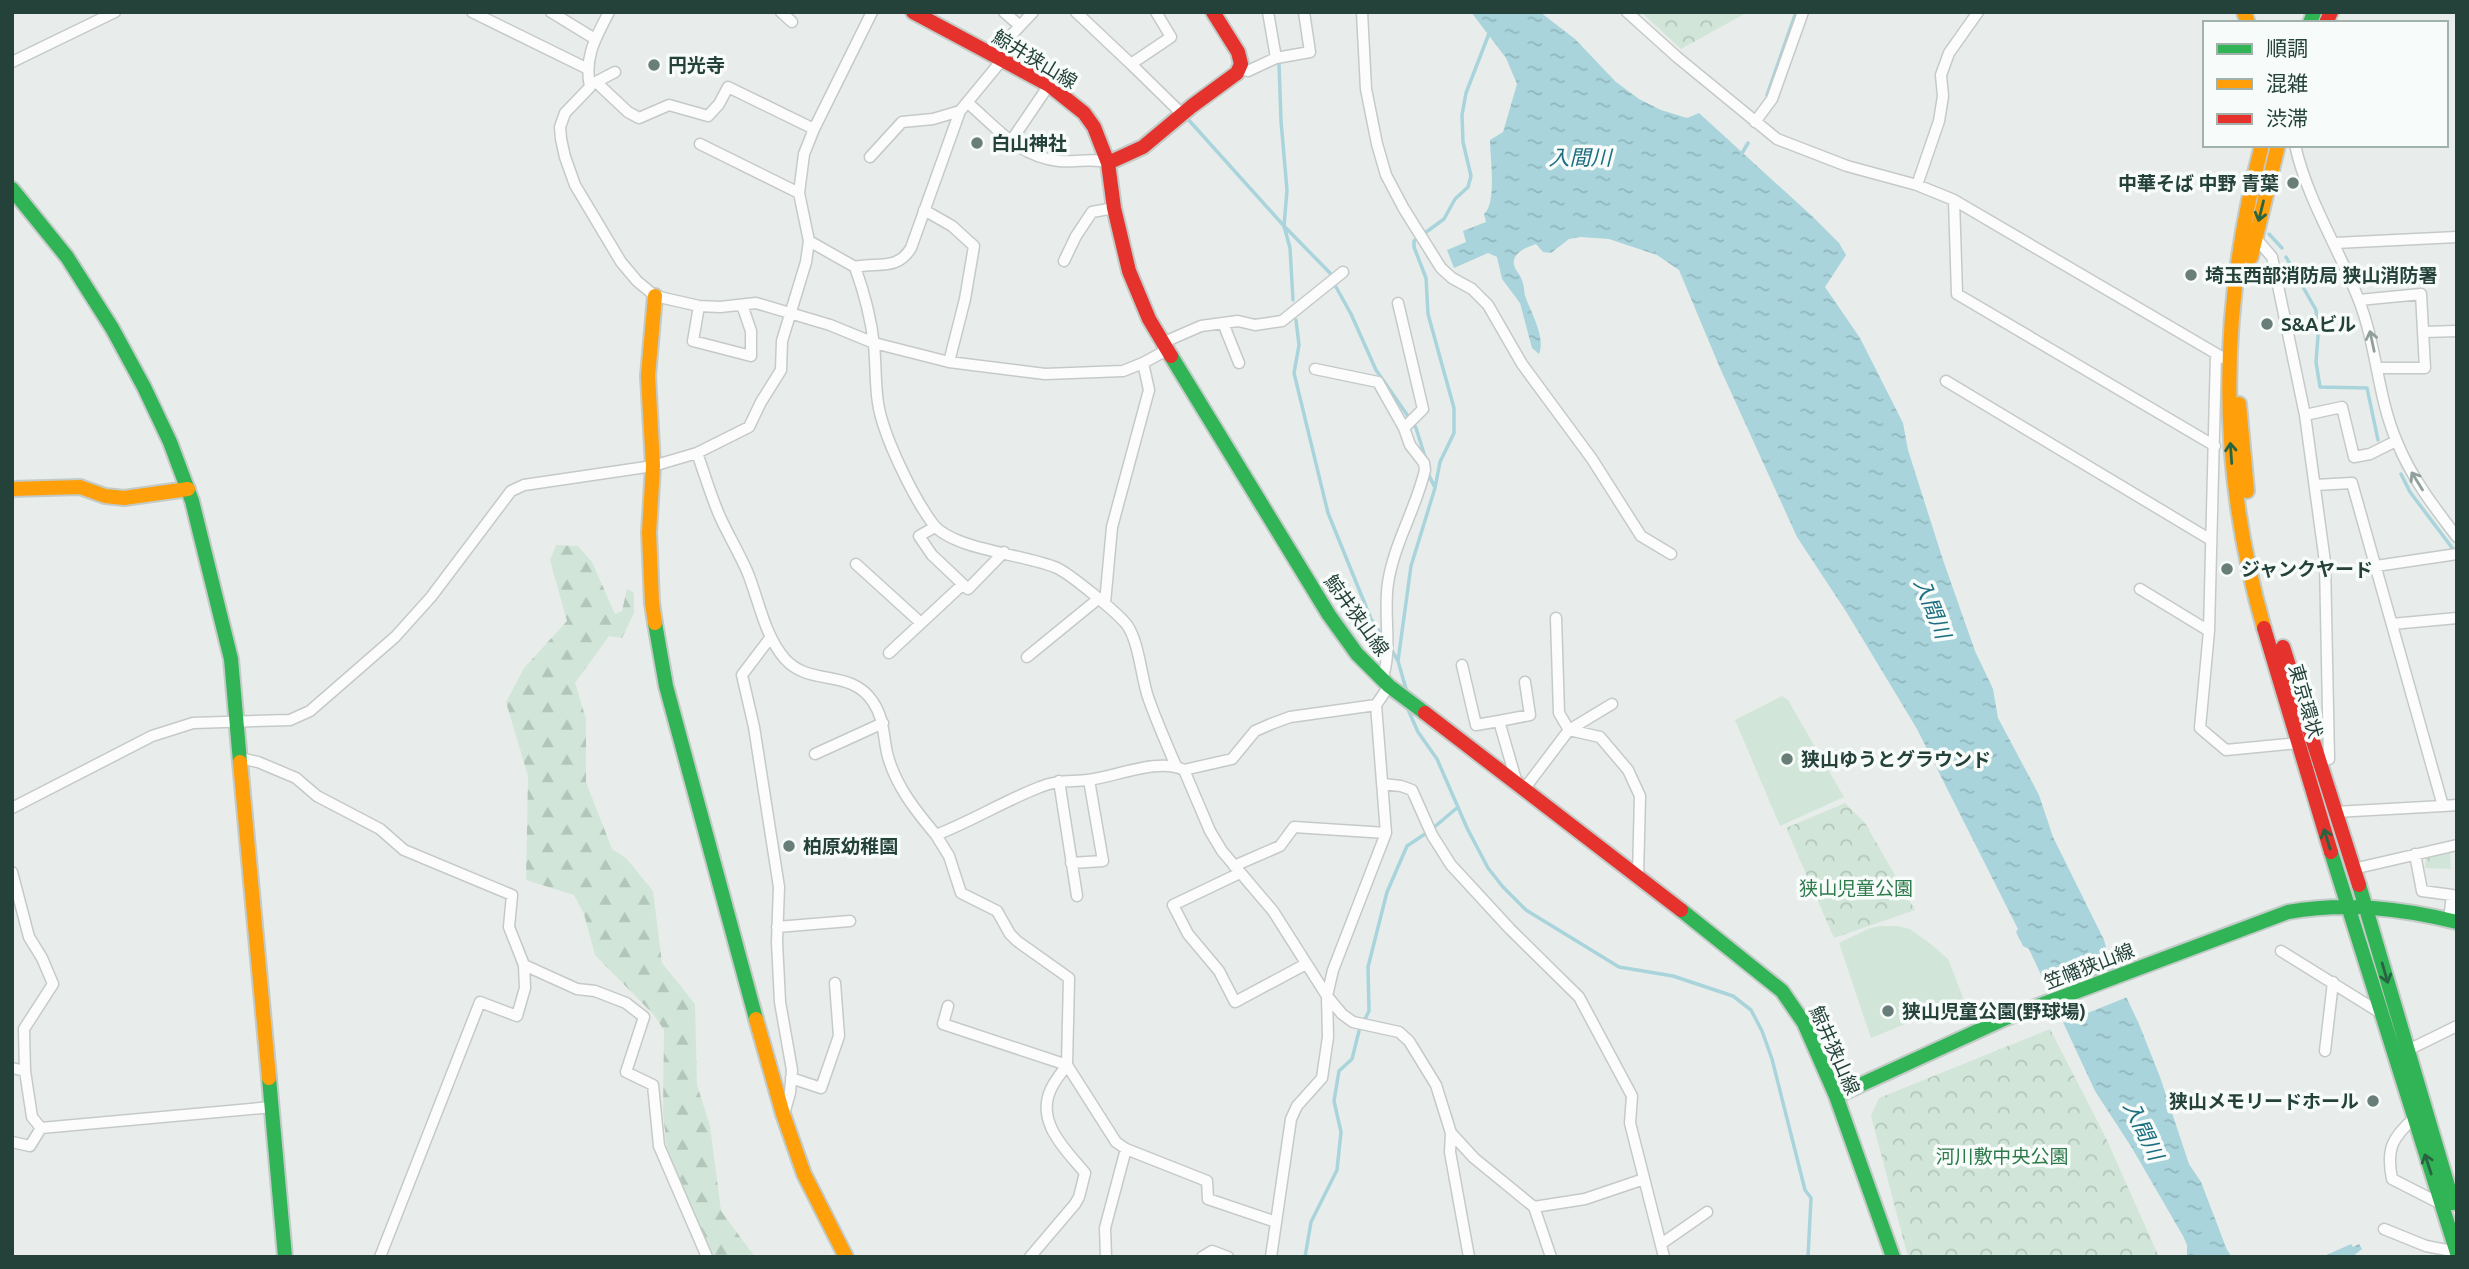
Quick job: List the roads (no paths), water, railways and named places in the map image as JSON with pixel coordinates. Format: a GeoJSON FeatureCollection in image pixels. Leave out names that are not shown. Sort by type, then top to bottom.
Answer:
{"type":"FeatureCollection","features":[{"type":"Feature","properties":{"kind":"main road","name":"鯨井狭山線"},"geometry":{"type":"LineString","coordinates":[[913,12],[934,17],[997,58],[1049,85],[1084,113],[1102,143],[1108,163],[1122,247],[1137,296],[1329,615],[1357,654],[1386,683],[1521,785],[1782,991],[1804,1023],[1836,1097],[1890,1254]]}},
{"type":"Feature","properties":{"kind":"main road"},"geometry":{"type":"LineString","coordinates":[[1108,163],[1140,150],[1181,113],[1241,69],[1242,62],[1237,50],[1213,12]]}},
{"type":"Feature","properties":{"kind":"main road","name":"東京環状"},"geometry":{"type":"LineString","coordinates":[[2262,147],[2244,224],[2222,357],[2238,517],[2253,589],[2380,1012],[2400,1054],[2457,1214]]}},
{"type":"Feature","properties":{"kind":"main road","name":"東京環状"},"geometry":{"type":"LineString","coordinates":[[2277,147],[2254,236],[2239,363],[2244,470],[2252,527],[2264,586],[2366,907],[2414,1118],[2457,1252]]}},
{"type":"Feature","properties":{"kind":"main road"},"geometry":{"type":"LineString","coordinates":[[12,189],[67,257],[113,328],[170,442],[188,489],[231,659],[285,1257]]}},
{"type":"Feature","properties":{"kind":"main road"},"geometry":{"type":"LineString","coordinates":[[654,296],[648,376],[653,466],[649,533],[656,634],[666,686],[732,936],[783,1114],[816,1200],[846,1257]]}},
{"type":"Feature","properties":{"kind":"main road"},"geometry":{"type":"LineString","coordinates":[[12,489],[80,487],[105,496],[124,498],[188,489]]}},
{"type":"Feature","properties":{"kind":"main road","name":"笠幡狭山線"},"geometry":{"type":"LineString","coordinates":[[1836,1097],[2006,1018],[2251,924],[2305,908],[2347,905],[2406,911],[2453,921]]}},
{"type":"Feature","properties":{"kind":"street"},"geometry":{"type":"LineString","coordinates":[[12,62],[116,12]]}},
{"type":"Feature","properties":{"kind":"street"},"geometry":{"type":"LineString","coordinates":[[472,12],[586,68],[593,84],[639,118],[669,105],[708,116],[719,104],[728,87],[814,129]]}},
{"type":"Feature","properties":{"kind":"street"},"geometry":{"type":"LineString","coordinates":[[551,12],[595,39]]}},
{"type":"Feature","properties":{"kind":"street"},"geometry":{"type":"LineString","coordinates":[[586,68],[595,39],[609,12]]}},
{"type":"Feature","properties":{"kind":"street"},"geometry":{"type":"LineString","coordinates":[[781,12],[792,22]]}},
{"type":"Feature","properties":{"kind":"street"},"geometry":{"type":"LineString","coordinates":[[12,808],[152,736],[193,723],[290,720],[310,711],[395,637],[431,597],[511,491],[524,485],[653,466],[697,453],[750,428],[761,402],[780,370],[782,341],[806,262],[809,242],[799,193],[804,154],[872,12]]}},
{"type":"Feature","properties":{"kind":"street"},"geometry":{"type":"LineString","coordinates":[[1004,12],[1020,26]]}},
{"type":"Feature","properties":{"kind":"street"},"geometry":{"type":"LineString","coordinates":[[809,242],[855,267],[894,264],[905,258],[911,248],[960,111],[1020,26],[1033,12]]}},
{"type":"Feature","properties":{"kind":"street"},"geometry":{"type":"LineString","coordinates":[[1076,12],[1181,113]]}},
{"type":"Feature","properties":{"kind":"street"},"geometry":{"type":"LineString","coordinates":[[1131,64],[1171,37],[1156,12]]}},
{"type":"Feature","properties":{"kind":"street"},"geometry":{"type":"LineString","coordinates":[[1268,12],[1276,58]]}},
{"type":"Feature","properties":{"kind":"street"},"geometry":{"type":"LineString","coordinates":[[1241,69],[1248,71],[1276,58],[1310,52],[1304,12]]}},
{"type":"Feature","properties":{"kind":"street"},"geometry":{"type":"LineString","coordinates":[[1362,12],[1366,89],[1385,175],[1441,268],[1452,278],[1472,289],[1488,305],[1522,364],[1592,459],[1641,536],[1671,554]]}},
{"type":"Feature","properties":{"kind":"street"},"geometry":{"type":"LineString","coordinates":[[1628,12],[1777,139],[1847,166],[1917,185],[1954,200],[2222,357],[2215,446],[2209,631],[2200,727],[2226,750],[2299,743]]}},
{"type":"Feature","properties":{"kind":"street"},"geometry":{"type":"LineString","coordinates":[[1755,122],[1772,99],[1803,12]]}},
{"type":"Feature","properties":{"kind":"street"},"geometry":{"type":"LineString","coordinates":[[1917,185],[1939,121],[1943,96],[1941,75],[1949,53],[1978,12]]}},
{"type":"Feature","properties":{"kind":"street"},"geometry":{"type":"LineString","coordinates":[[615,72],[593,84],[565,113],[561,139],[580,194],[621,262],[654,296],[699,306],[756,303],[830,325],[874,343],[949,362],[1045,374],[1123,370],[1143,363],[1165,346],[1200,326],[1238,321],[1255,325],[1282,321],[1343,272]]}},
{"type":"Feature","properties":{"kind":"street"},"geometry":{"type":"LineString","coordinates":[[1011,141],[1049,85]]}},
{"type":"Feature","properties":{"kind":"street"},"geometry":{"type":"LineString","coordinates":[[968,103],[1022,150],[1039,158],[1082,162],[1097,159],[1108,163]]}},
{"type":"Feature","properties":{"kind":"street"},"geometry":{"type":"LineString","coordinates":[[870,157],[902,122],[933,119],[960,111]]}},
{"type":"Feature","properties":{"kind":"street"},"geometry":{"type":"LineString","coordinates":[[700,144],[799,193]]}},
{"type":"Feature","properties":{"kind":"street"},"geometry":{"type":"LineString","coordinates":[[2296,147],[2305,184],[2335,243],[2370,330],[2386,408],[2396,441],[2411,471],[2457,537]]}},
{"type":"Feature","properties":{"kind":"street"},"geometry":{"type":"LineString","coordinates":[[1954,200],[1957,294],[2215,446]]}},
{"type":"Feature","properties":{"kind":"street"},"geometry":{"type":"LineString","coordinates":[[1064,261],[1092,212],[1115,208]]}},
{"type":"Feature","properties":{"kind":"street"},"geometry":{"type":"LineString","coordinates":[[924,211],[952,226],[974,246],[965,299],[949,362]]}},
{"type":"Feature","properties":{"kind":"street"},"geometry":{"type":"LineString","coordinates":[[2254,236],[2272,257],[2305,415],[2325,562],[2329,759],[2318,761]]}},
{"type":"Feature","properties":{"kind":"street"},"geometry":{"type":"LineString","coordinates":[[2335,243],[2457,237]]}},
{"type":"Feature","properties":{"kind":"street"},"geometry":{"type":"LineString","coordinates":[[855,267],[865,296],[874,343],[878,404],[885,430],[913,491],[935,527],[980,550],[1004,552],[1059,568],[1102,601],[1127,626],[1148,695],[1180,768],[1222,851],[1280,921],[1327,996],[1342,1014],[1353,1021],[1399,1032],[1409,1041],[1436,1085],[1451,1133],[1450,1152],[1469,1257]]}},
{"type":"Feature","properties":{"kind":"street"},"geometry":{"type":"LineString","coordinates":[[2359,300],[2421,294],[2425,368],[2378,368]]}},
{"type":"Feature","properties":{"kind":"street"},"geometry":{"type":"LineString","coordinates":[[1398,303],[1423,409],[1404,428]]}},
{"type":"Feature","properties":{"kind":"street"},"geometry":{"type":"LineString","coordinates":[[699,306],[693,341],[751,356],[751,331],[742,305]]}},
{"type":"Feature","properties":{"kind":"street"},"geometry":{"type":"LineString","coordinates":[[1223,323],[1239,363]]}},
{"type":"Feature","properties":{"kind":"street"},"geometry":{"type":"LineString","coordinates":[[2424,332],[2457,331]]}},
{"type":"Feature","properties":{"kind":"street"},"geometry":{"type":"LineString","coordinates":[[1027,657],[1102,601],[1112,527],[1150,390],[1143,363]]}},
{"type":"Feature","properties":{"kind":"street"},"geometry":{"type":"LineString","coordinates":[[1271,1257],[1291,1119],[1297,1106],[1322,1078],[1328,1037],[1327,996],[1333,970],[1386,833],[1376,705],[1386,683],[1388,582],[1424,470],[1424,463],[1410,444],[1378,382],[1315,369]]}},
{"type":"Feature","properties":{"kind":"street"},"geometry":{"type":"LineString","coordinates":[[1946,381],[2211,540]]}},
{"type":"Feature","properties":{"kind":"street"},"geometry":{"type":"LineString","coordinates":[[2305,415],[2342,407],[2354,457],[2396,441]]}},
{"type":"Feature","properties":{"kind":"street"},"geometry":{"type":"LineString","coordinates":[[697,453],[720,517],[747,570],[771,639],[785,659],[796,669],[862,688],[874,703],[884,723],[887,752],[895,776],[911,805],[936,835],[949,856],[961,893],[997,911],[1017,941],[1069,978],[1067,1065],[1050,1091],[1047,1107],[1052,1133],[1085,1173],[1075,1204],[1030,1257]]}},
{"type":"Feature","properties":{"kind":"street"},"geometry":{"type":"LineString","coordinates":[[2315,485],[2353,484],[2443,806]]}},
{"type":"Feature","properties":{"kind":"street"},"geometry":{"type":"LineString","coordinates":[[935,527],[919,536],[932,555],[968,589],[1004,552]]}},
{"type":"Feature","properties":{"kind":"street"},"geometry":{"type":"LineString","coordinates":[[2376,566],[2457,554]]}},
{"type":"Feature","properties":{"kind":"street"},"geometry":{"type":"LineString","coordinates":[[856,564],[921,623]]}},
{"type":"Feature","properties":{"kind":"street"},"geometry":{"type":"LineString","coordinates":[[889,653],[962,584]]}},
{"type":"Feature","properties":{"kind":"street"},"geometry":{"type":"LineString","coordinates":[[2140,589],[2209,631]]}},
{"type":"Feature","properties":{"kind":"street"},"geometry":{"type":"LineString","coordinates":[[1556,618],[1559,713],[1569,730],[1600,737],[1628,771],[1640,796],[1637,876]]}},
{"type":"Feature","properties":{"kind":"street"},"geometry":{"type":"LineString","coordinates":[[2392,624],[2457,618]]}},
{"type":"Feature","properties":{"kind":"street"},"geometry":{"type":"LineString","coordinates":[[771,639],[742,675],[754,727],[779,887],[777,927],[780,1002],[791,1078],[790,1093],[783,1114]]}},
{"type":"Feature","properties":{"kind":"street"},"geometry":{"type":"LineString","coordinates":[[1462,665],[1476,725],[1530,715],[1525,682]]}},
{"type":"Feature","properties":{"kind":"street"},"geometry":{"type":"LineString","coordinates":[[1499,721],[1521,785],[1569,730],[1612,704]]}},
{"type":"Feature","properties":{"kind":"street"},"geometry":{"type":"LineString","coordinates":[[936,835],[1042,786],[1059,781],[1088,780],[1137,769],[1180,768],[1232,759],[1255,731],[1281,720],[1376,705]]}},
{"type":"Feature","properties":{"kind":"street"},"geometry":{"type":"LineString","coordinates":[[815,754],[884,723]]}},
{"type":"Feature","properties":{"kind":"street"},"geometry":{"type":"LineString","coordinates":[[240,758],[258,762],[296,778],[317,796],[380,828],[404,850],[512,895],[509,927],[524,965],[525,988],[517,1016],[480,1003],[380,1257]]}},
{"type":"Feature","properties":{"kind":"street"},"geometry":{"type":"LineString","coordinates":[[1071,863],[1103,861],[1088,780]]}},
{"type":"Feature","properties":{"kind":"street"},"geometry":{"type":"LineString","coordinates":[[1059,781],[1077,896]]}},
{"type":"Feature","properties":{"kind":"street"},"geometry":{"type":"LineString","coordinates":[[1382,784],[1412,790],[1432,835],[1451,865],[1578,997],[1632,1096],[1630,1123],[1664,1257]]}},
{"type":"Feature","properties":{"kind":"street"},"geometry":{"type":"LineString","coordinates":[[2335,812],[2457,805]]}},
{"type":"Feature","properties":{"kind":"street"},"geometry":{"type":"LineString","coordinates":[[1306,964],[1236,1002],[1219,971],[1188,934],[1173,905],[1280,846],[1294,827],[1386,833]]}},
{"type":"Feature","properties":{"kind":"street"},"geometry":{"type":"LineString","coordinates":[[2353,869],[2457,845]]}},
{"type":"Feature","properties":{"kind":"street"},"geometry":{"type":"LineString","coordinates":[[2415,854],[2422,891],[2452,895],[2453,921]]}},
{"type":"Feature","properties":{"kind":"street"},"geometry":{"type":"LineString","coordinates":[[12,872],[29,937],[53,984],[24,1029],[25,1070],[32,1117],[41,1128]]}},
{"type":"Feature","properties":{"kind":"street"},"geometry":{"type":"LineString","coordinates":[[777,927],[850,921]]}},
{"type":"Feature","properties":{"kind":"street"},"geometry":{"type":"LineString","coordinates":[[2281,951],[2380,1012]]}},
{"type":"Feature","properties":{"kind":"street"},"geometry":{"type":"LineString","coordinates":[[524,965],[577,989],[594,991],[626,1003],[644,1017],[626,1072],[653,1086],[659,1146],[707,1257]]}},
{"type":"Feature","properties":{"kind":"street"},"geometry":{"type":"LineString","coordinates":[[2325,1051],[2333,982]]}},
{"type":"Feature","properties":{"kind":"street"},"geometry":{"type":"LineString","coordinates":[[791,1078],[821,1088],[839,1036],[835,983]]}},
{"type":"Feature","properties":{"kind":"street"},"geometry":{"type":"LineString","coordinates":[[948,1006],[943,1024],[1067,1065],[1116,1142],[1126,1149],[1207,1181],[1208,1199],[1276,1222]]}},
{"type":"Feature","properties":{"kind":"street"},"geometry":{"type":"LineString","coordinates":[[2400,1054],[2456,1027]]}},
{"type":"Feature","properties":{"kind":"street"},"geometry":{"type":"LineString","coordinates":[[12,1068],[25,1070]]}},
{"type":"Feature","properties":{"kind":"street"},"geometry":{"type":"LineString","coordinates":[[41,1128],[272,1107]]}},
{"type":"Feature","properties":{"kind":"street"},"geometry":{"type":"LineString","coordinates":[[2414,1118],[2399,1132],[2394,1141],[2389,1165],[2392,1179],[2441,1204]]}},
{"type":"Feature","properties":{"kind":"street"},"geometry":{"type":"LineString","coordinates":[[12,1142],[30,1146],[41,1128]]}},
{"type":"Feature","properties":{"kind":"street"},"geometry":{"type":"LineString","coordinates":[[1451,1133],[1475,1158],[1534,1207],[1551,1257]]}},
{"type":"Feature","properties":{"kind":"street"},"geometry":{"type":"LineString","coordinates":[[1105,1257],[1105,1228],[1126,1149]]}},
{"type":"Feature","properties":{"kind":"street"},"geometry":{"type":"LineString","coordinates":[[1534,1207],[1585,1199],[1643,1179]]}},
{"type":"Feature","properties":{"kind":"street"},"geometry":{"type":"LineString","coordinates":[[1661,1244],[1707,1212]]}},
{"type":"Feature","properties":{"kind":"street"},"geometry":{"type":"LineString","coordinates":[[2384,1229],[2426,1246],[2457,1252]]}},
{"type":"Feature","properties":{"kind":"street"},"geometry":{"type":"LineString","coordinates":[[1202,1257],[1212,1251],[1228,1257]]}},
{"type":"Feature","properties":{"kind":"water","name":"入間川"},"geometry":{"type":"Polygon","coordinates":[[[1471,12],[1540,12],[1575,39],[1616,82],[1639,99],[1661,110],[1687,118],[1699,113],[1839,243],[1846,255],[1825,287],[1860,338],[1903,423],[1908,450],[1943,560],[1975,651],[1993,689],[1998,718],[2039,795],[2053,837],[2104,940],[2112,967],[2160,1077],[2189,1164],[2201,1182],[2232,1257],[2187,1257],[2187,1245],[2183,1236],[2095,1091],[2029,949],[2023,946],[2016,932],[2018,929],[1917,729],[1847,613],[1797,537],[1720,368],[1679,270],[1657,255],[1609,239],[1569,239],[1551,253],[1543,252],[1536,244],[1523,250],[1517,254],[1514,263],[1541,340],[1539,354],[1532,348],[1520,303],[1502,279],[1497,257],[1488,253],[1454,268],[1447,250],[1466,242],[1463,231],[1486,222],[1484,214],[1488,209],[1492,191],[1490,140],[1503,132],[1517,84],[1506,58],[1471,12]]]}},
{"type":"Feature","properties":{"kind":"water"},"geometry":{"type":"Polygon","coordinates":[[[2351,1244],[2353,1247],[2359,1244],[2362,1249],[2352,1257],[2322,1257],[2351,1244]]]}},
{"type":"Feature","properties":{"kind":"waterway"},"geometry":{"type":"LineString","coordinates":[[1767,95],[1796,12]]}},
{"type":"Feature","properties":{"kind":"waterway"},"geometry":{"type":"LineString","coordinates":[[1398,661],[1411,566],[1435,488],[1440,462],[1454,433],[1454,408],[1428,314],[1426,278],[1414,241],[1444,219],[1455,199],[1468,187],[1471,176],[1463,142],[1462,115],[1466,93],[1490,31]]}},
{"type":"Feature","properties":{"kind":"waterway"},"geometry":{"type":"LineString","coordinates":[[1279,63],[1287,190],[1284,226],[1290,248],[1293,300]]}},
{"type":"Feature","properties":{"kind":"waterway"},"geometry":{"type":"LineString","coordinates":[[1186,117],[1330,273]]}},
{"type":"Feature","properties":{"kind":"waterway"},"geometry":{"type":"LineString","coordinates":[[1741,155],[1748,143]]}},
{"type":"Feature","properties":{"kind":"waterway"},"geometry":{"type":"LineString","coordinates":[[2269,234],[2282,248]]}},
{"type":"Feature","properties":{"kind":"waterway"},"geometry":{"type":"LineString","coordinates":[[2286,257],[2316,310],[2316,362],[2320,387],[2367,388],[2378,440]]}},
{"type":"Feature","properties":{"kind":"waterway"},"geometry":{"type":"LineString","coordinates":[[1336,287],[1376,370],[1410,419]]}},
{"type":"Feature","properties":{"kind":"waterway"},"geometry":{"type":"LineString","coordinates":[[1296,320],[1299,345],[1294,373],[1328,513],[1371,619],[1385,640]]}},
{"type":"Feature","properties":{"kind":"waterway"},"geometry":{"type":"LineString","coordinates":[[1412,422],[1426,460]]}},
{"type":"Feature","properties":{"kind":"waterway"},"geometry":{"type":"LineString","coordinates":[[1427,471],[1434,486]]}},
{"type":"Feature","properties":{"kind":"waterway"},"geometry":{"type":"LineString","coordinates":[[2401,474],[2410,492],[2453,549]]}},
{"type":"Feature","properties":{"kind":"waterway"},"geometry":{"type":"LineString","coordinates":[[1391,649],[1398,661],[1406,689]]}},
{"type":"Feature","properties":{"kind":"waterway"},"geometry":{"type":"LineString","coordinates":[[1406,705],[1418,732],[1437,759],[1488,868],[1526,910],[1619,967],[1673,976],[1733,996],[1751,1010],[1772,1059],[1805,1190],[1811,1198],[1808,1257]]}},
{"type":"Feature","properties":{"kind":"waterway"},"geometry":{"type":"LineString","coordinates":[[1432,829],[1458,807]]}},
{"type":"Feature","properties":{"kind":"waterway"},"geometry":{"type":"LineString","coordinates":[[1365,1019],[1369,1011],[1368,967],[1387,892],[1407,846],[1428,832]]}},
{"type":"Feature","properties":{"kind":"waterway"},"geometry":{"type":"LineString","coordinates":[[1305,1257],[1311,1222],[1337,1170],[1341,1132],[1334,1101],[1339,1071],[1352,1059],[1359,1031]]}},
{"type":"Feature","properties":{"kind":"place","name":"円光寺"},"geometry":{"type":"Point","coordinates":[654,65]}},
{"type":"Feature","properties":{"kind":"place","name":"白山神社"},"geometry":{"type":"Point","coordinates":[977,143]}},
{"type":"Feature","properties":{"kind":"place","name":"中華そば 中野 青葉"},"geometry":{"type":"Point","coordinates":[2293,183]}},
{"type":"Feature","properties":{"kind":"place","name":"埼玉西部消防局 狭山消防署"},"geometry":{"type":"Point","coordinates":[2191,275]}},
{"type":"Feature","properties":{"kind":"place","name":"S&Aビル"},"geometry":{"type":"Point","coordinates":[2267,324]}},
{"type":"Feature","properties":{"kind":"place","name":"ジャンクヤード"},"geometry":{"type":"Point","coordinates":[2227,569]}},
{"type":"Feature","properties":{"kind":"place","name":"狭山ゆうとグラウンド"},"geometry":{"type":"Point","coordinates":[1787,759]}},
{"type":"Feature","properties":{"kind":"place","name":"柏原幼稚園"},"geometry":{"type":"Point","coordinates":[789,846]}},
{"type":"Feature","properties":{"kind":"place","name":"狭山児童公園(野球場)"},"geometry":{"type":"Point","coordinates":[1888,1011]}},
{"type":"Feature","properties":{"kind":"place","name":"狭山メモリードホール"},"geometry":{"type":"Point","coordinates":[2373,1101]}},
{"type":"Feature","properties":{"kind":"park label","name":"狭山児童公園"},"geometry":{"type":"Point","coordinates":[1856,888]}},
{"type":"Feature","properties":{"kind":"park label","name":"河川敷中央公園"},"geometry":{"type":"Point","coordinates":[2002,1156]}}]}
